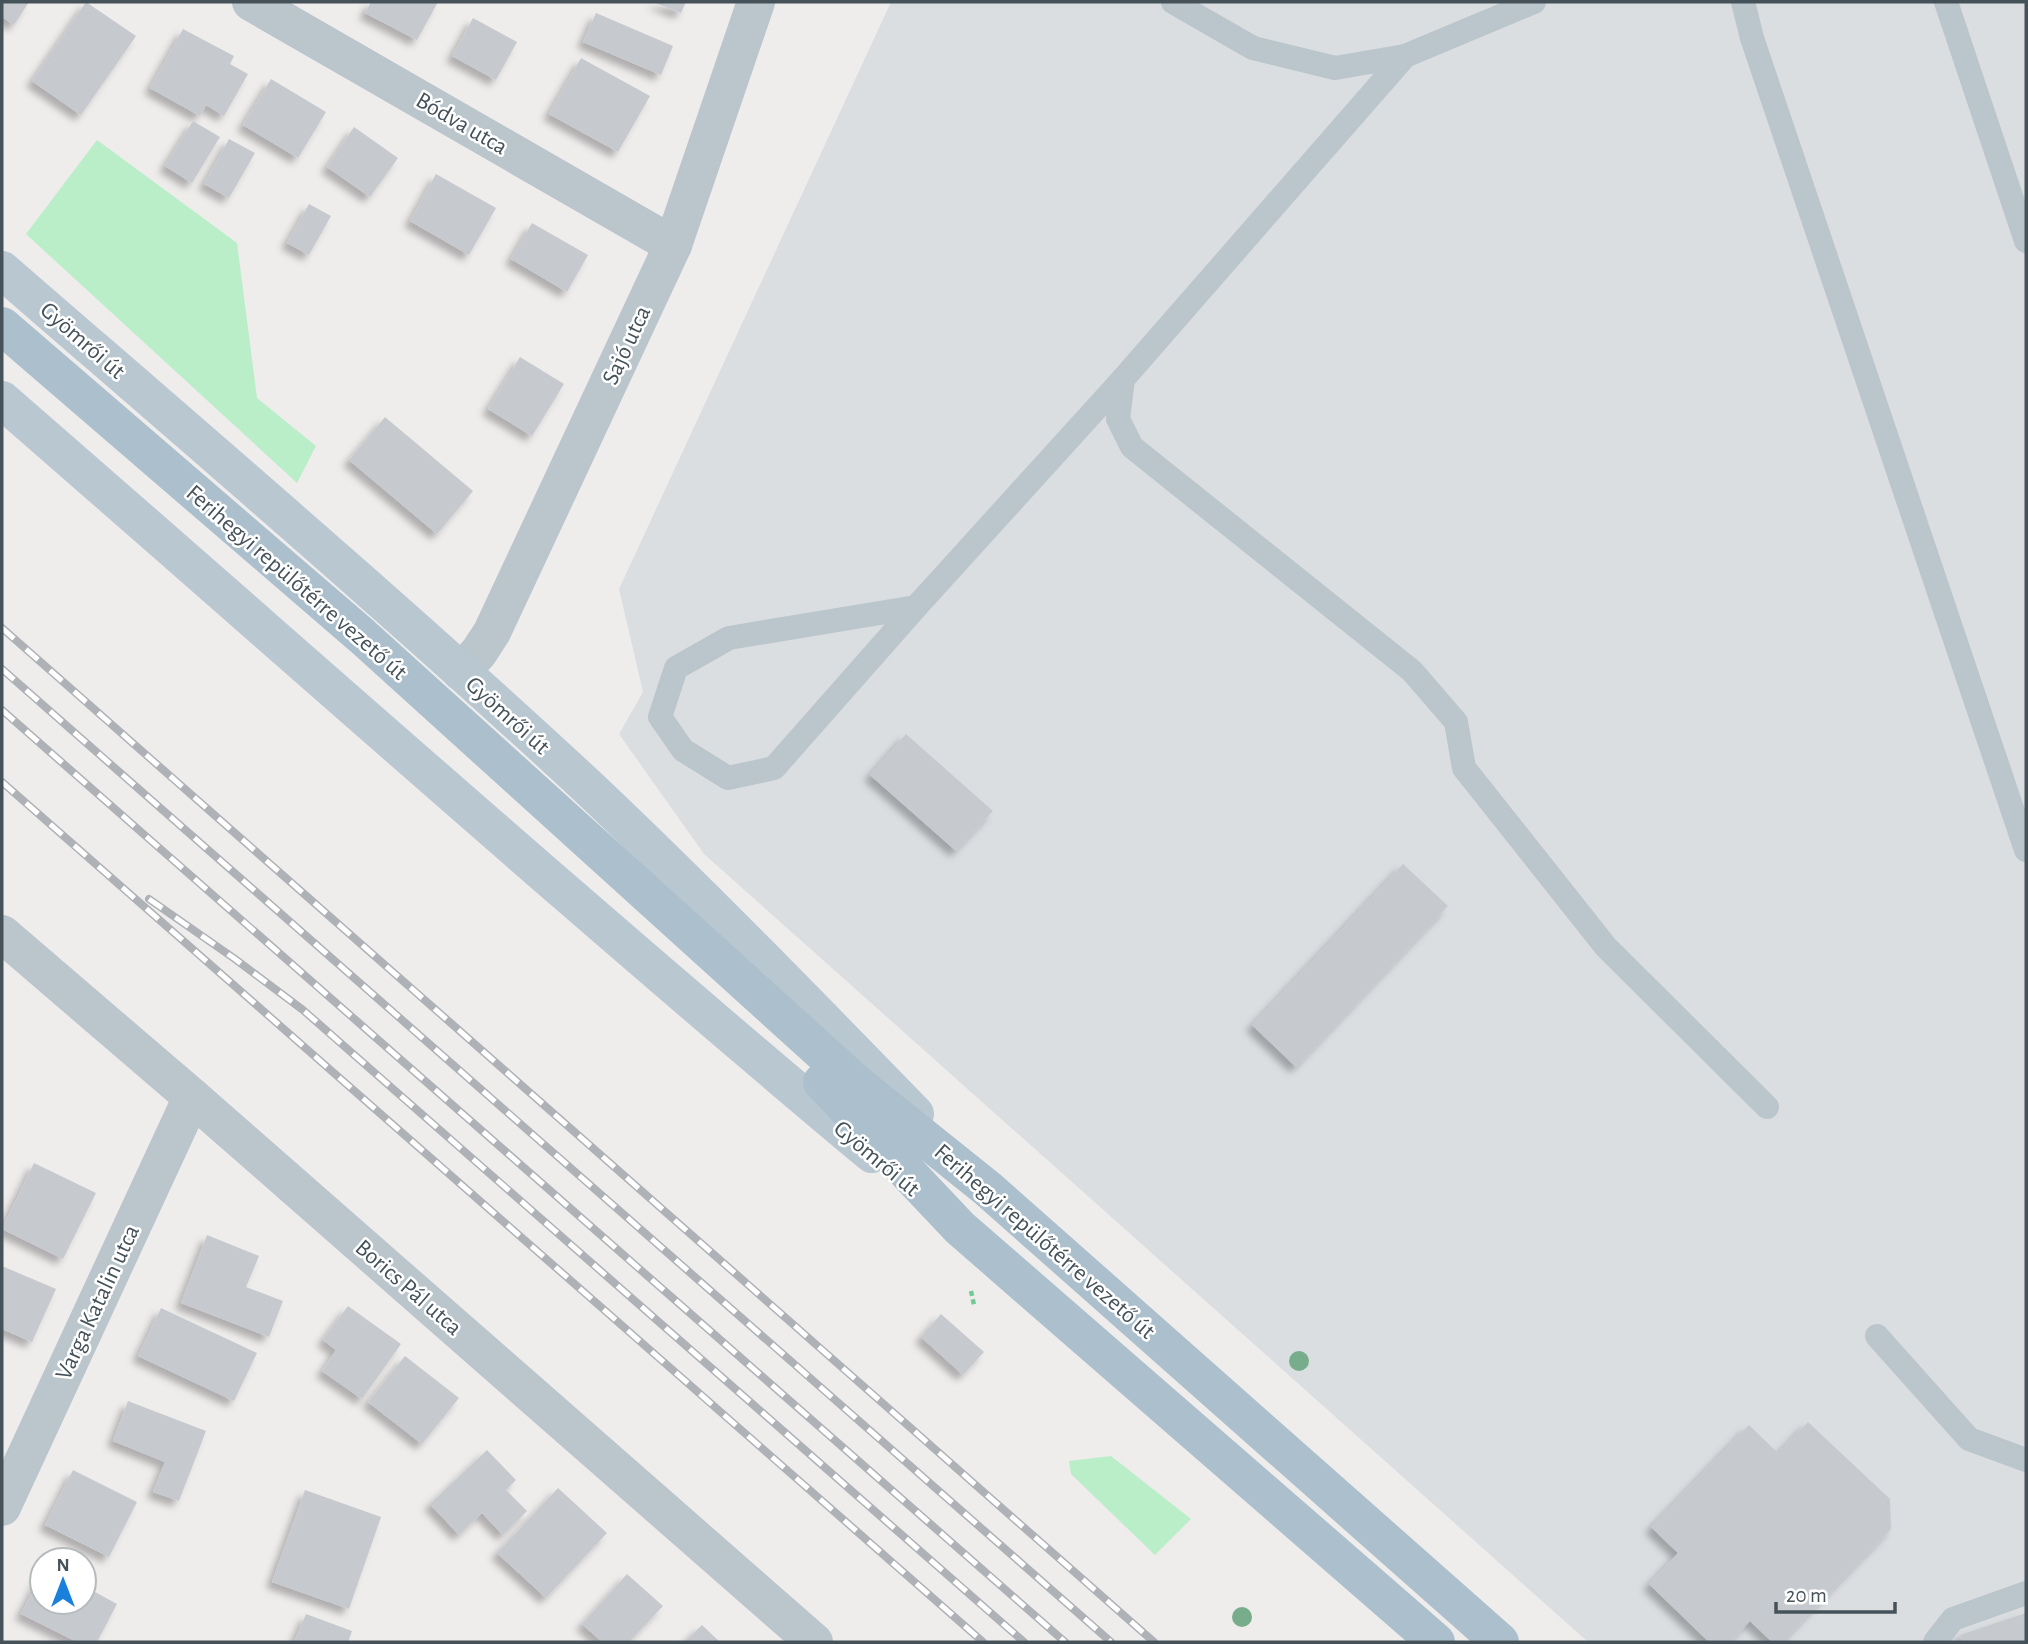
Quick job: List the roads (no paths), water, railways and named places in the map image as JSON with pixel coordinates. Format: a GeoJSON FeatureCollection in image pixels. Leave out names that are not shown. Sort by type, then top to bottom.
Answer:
{"type":"FeatureCollection","features":[{"type":"Feature","properties":{"kind":"main road","name":"Ferihegyi repülőtérre vezető út"},"geometry":{"type":"LineString","coordinates":[[2,326],[352,627],[857,1084],[988,1189],[1500,1642]]}},
{"type":"Feature","properties":{"kind":"main road","name":"Ferihegyi repülőtérre vezető út"},"geometry":{"type":"LineString","coordinates":[[588,843],[841,1100],[960,1228],[1436,1642]]}},
{"type":"Feature","properties":{"kind":"street","name":"Bódva utca"},"geometry":{"type":"LineString","coordinates":[[251,2],[673,245]]}},
{"type":"Feature","properties":{"kind":"street","name":"Sajó utca"},"geometry":{"type":"LineString","coordinates":[[461,671],[479,652],[492,632],[673,245],[756,2]]}},
{"type":"Feature","properties":{"kind":"street","name":"Gyömrői út"},"geometry":{"type":"LineString","coordinates":[[2,270],[389,606],[589,789],[717,913],[988,1189]]}},
{"type":"Feature","properties":{"kind":"street","name":"Gyömrői út"},"geometry":{"type":"LineString","coordinates":[[2,400],[677,991],[960,1228]]}},
{"type":"Feature","properties":{"kind":"street","name":"Borics Pál utca"},"geometry":{"type":"LineString","coordinates":[[2,934],[814,1642]]}},
{"type":"Feature","properties":{"kind":"street","name":"Varga Katalin utca"},"geometry":{"type":"LineString","coordinates":[[2,1507],[192,1097]]}},
{"type":"Feature","properties":{"kind":"lane"},"geometry":{"type":"LineString","coordinates":[[1173,2],[1253,48],[1335,68],[1405,56],[1534,2]]}},
{"type":"Feature","properties":{"kind":"lane"},"geometry":{"type":"LineString","coordinates":[[1742,2],[2026,850]]}},
{"type":"Feature","properties":{"kind":"lane"},"geometry":{"type":"LineString","coordinates":[[1946,2],[2026,241]]}},
{"type":"Feature","properties":{"kind":"lane"},"geometry":{"type":"LineString","coordinates":[[916,607],[729,638],[676,668],[660,717],[683,750],[728,778],[774,768],[1123,379],[1405,56]]}},
{"type":"Feature","properties":{"kind":"lane"},"geometry":{"type":"LineString","coordinates":[[1123,379],[1118,419],[1132,447],[1412,671],[1456,722],[1464,768],[1606,947],[1768,1107]]}},
{"type":"Feature","properties":{"kind":"lane"},"geometry":{"type":"LineString","coordinates":[[1877,1336],[1969,1439],[2026,1460]]}},
{"type":"Feature","properties":{"kind":"lane"},"geometry":{"type":"LineString","coordinates":[[1935,1642],[1953,1619],[2026,1593]]}},
{"type":"Feature","properties":{"kind":"railway"},"geometry":{"type":"LineString","coordinates":[[2,628],[1154,1642]]}},
{"type":"Feature","properties":{"kind":"railway"},"geometry":{"type":"LineString","coordinates":[[2,669],[1111,1642]]}},
{"type":"Feature","properties":{"kind":"railway"},"geometry":{"type":"LineString","coordinates":[[2,710],[1065,1642]]}},
{"type":"Feature","properties":{"kind":"railway"},"geometry":{"type":"LineString","coordinates":[[2,782],[983,1642]]}},
{"type":"Feature","properties":{"kind":"railway"},"geometry":{"type":"LineString","coordinates":[[149,899],[303,1010],[1024,1642]]}}]}
